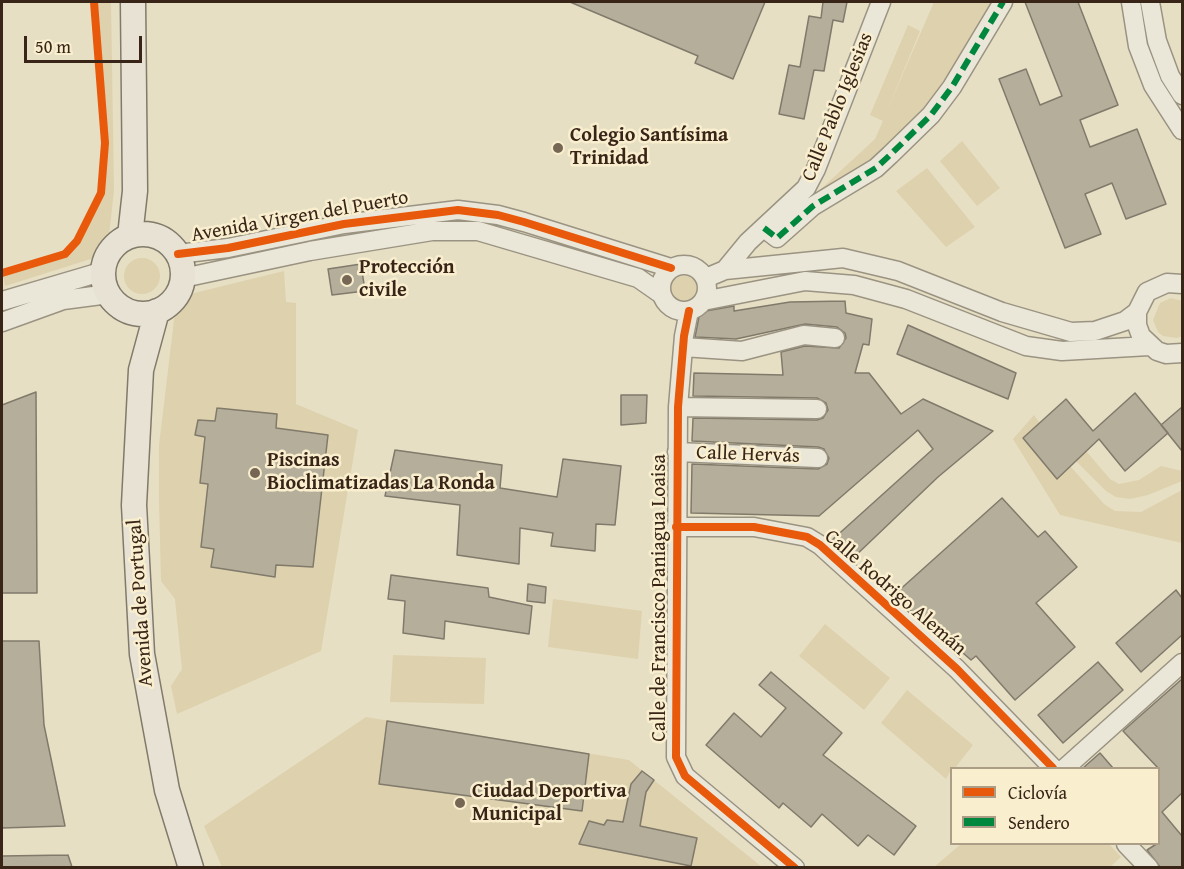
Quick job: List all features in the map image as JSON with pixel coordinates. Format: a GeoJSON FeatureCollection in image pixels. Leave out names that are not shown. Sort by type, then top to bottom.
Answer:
{"type":"FeatureCollection","features":[{"type":"Feature","properties":{"kind":"main road"},"geometry":{"type":"LineString","coordinates":[[130,236],[135,191],[133,2]]}},
{"type":"Feature","properties":{"kind":"main road"},"geometry":{"type":"LineString","coordinates":[[135,191],[159,237],[178,254],[183,278],[175,298],[157,311],[147,314],[127,310],[117,304],[106,283],[111,250],[130,236],[139,234],[159,237]]}},
{"type":"Feature","properties":{"kind":"main road","name":"Avenida de Portugal"},"geometry":{"type":"LineString","coordinates":[[127,310],[141,370]]}},
{"type":"Feature","properties":{"kind":"main road","name":"Avenida de Portugal"},"geometry":{"type":"LineString","coordinates":[[157,311],[141,370],[134,505],[141,654],[167,790],[191,867]]}},
{"type":"Feature","properties":{"kind":"street","name":"Calle Pablo Iglesias"},"geometry":{"type":"LineString","coordinates":[[706,278],[725,270],[806,188],[816,169],[881,2]]}},
{"type":"Feature","properties":{"kind":"street"},"geometry":{"type":"LineString","coordinates":[[764,228],[777,238],[813,206],[876,168],[932,115],[952,87],[1003,2]]}},
{"type":"Feature","properties":{"kind":"street"},"geometry":{"type":"LineString","coordinates":[[1131,2],[1138,46],[1154,84],[1182,130]]}},
{"type":"Feature","properties":{"kind":"street"},"geometry":{"type":"LineString","coordinates":[[1150,2],[1156,41],[1170,76],[1182,95]]}},
{"type":"Feature","properties":{"kind":"street","name":"Avenida Virgen del Puerto"},"geometry":{"type":"LineString","coordinates":[[178,254],[228,248],[344,224],[458,210],[498,215],[524,222],[671,268]]}},
{"type":"Feature","properties":{"kind":"street","name":"Avenida Virgen del Puerto"},"geometry":{"type":"LineString","coordinates":[[183,278],[310,251],[432,231],[478,231],[638,278],[661,294]]}},
{"type":"Feature","properties":{"kind":"street"},"geometry":{"type":"LineString","coordinates":[[725,270],[843,258],[898,271],[1002,312],[1071,332],[1095,331],[1125,321],[1137,312]]}},
{"type":"Feature","properties":{"kind":"street"},"geometry":{"type":"LineString","coordinates":[[688,307],[708,287],[706,278],[698,269],[688,265],[671,268],[661,282],[661,294],[688,307],[805,281],[854,285],[906,299],[1026,346],[1062,351],[1149,346],[1166,354],[1182,353]]}},
{"type":"Feature","properties":{"kind":"street"},"geometry":{"type":"LineString","coordinates":[[1149,346],[1137,325],[1140,302],[1156,286],[1181,279]]}},
{"type":"Feature","properties":{"kind":"street"},"geometry":{"type":"LineString","coordinates":[[2,301],[106,283]]}},
{"type":"Feature","properties":{"kind":"street"},"geometry":{"type":"LineString","coordinates":[[2,321],[106,283]]}},
{"type":"Feature","properties":{"kind":"street","name":"Calle de Francisco Paniagua Loaisa"},"geometry":{"type":"LineString","coordinates":[[688,307],[678,407],[676,757],[685,776],[795,867]]}},
{"type":"Feature","properties":{"kind":"street"},"geometry":{"type":"LineString","coordinates":[[683,341],[742,351],[804,335],[835,338]]}},
{"type":"Feature","properties":{"kind":"street"},"geometry":{"type":"LineString","coordinates":[[678,407],[817,409]]}},
{"type":"Feature","properties":{"kind":"street","name":"Calle Hervás"},"geometry":{"type":"LineString","coordinates":[[677,452],[818,458]]}},
{"type":"Feature","properties":{"kind":"street","name":"Calle Rodrigo Alemán"},"geometry":{"type":"LineString","coordinates":[[676,527],[754,527],[807,537],[820,545],[957,669],[1052,767]]}},
{"type":"Feature","properties":{"kind":"street"},"geometry":{"type":"LineString","coordinates":[[1066,767],[1182,663]]}},
{"type":"Feature","properties":{"kind":"street"},"geometry":{"type":"LineString","coordinates":[[1128,845],[1147,867]]}},
{"type":"Feature","properties":{"kind":"shaded area"},"geometry":{"type":"Polygon","coordinates":[[[97,2],[111,2],[114,190],[109,236],[94,258],[5,286],[3,275],[66,255],[78,242],[101,194],[107,143],[97,2]]]}},
{"type":"Feature","properties":{"kind":"shaded area"},"geometry":{"type":"Polygon","coordinates":[[[934,2],[992,2],[992,4],[935,102],[890,151],[807,202],[875,139],[883,121],[870,115],[908,25],[920,31],[886,113],[934,2]]]}},
{"type":"Feature","properties":{"kind":"shaded area"},"geometry":{"type":"Polygon","coordinates":[[[962,141],[1000,188],[977,206],[940,161],[962,141]]]}},
{"type":"Feature","properties":{"kind":"shaded area"},"geometry":{"type":"Polygon","coordinates":[[[927,168],[975,227],[946,247],[896,191],[927,168]]]}},
{"type":"Feature","properties":{"kind":"shaded area"},"geometry":{"type":"Polygon","coordinates":[[[142,258],[154,264],[160,276],[154,288],[142,294],[130,288],[124,276],[130,264],[142,258]]]}},
{"type":"Feature","properties":{"kind":"shaded area","name":"Piscinas Bioclimatizadas La Ronda"},"geometry":{"type":"Polygon","coordinates":[[[284,271],[286,302],[296,303],[296,404],[358,430],[321,651],[177,714],[171,686],[182,669],[175,599],[161,581],[159,501],[159,445],[175,312],[190,294],[284,271]]]}},
{"type":"Feature","properties":{"kind":"shaded area"},"geometry":{"type":"Polygon","coordinates":[[[684,276],[693,280],[697,289],[693,298],[684,302],[675,298],[671,289],[675,280],[684,276]]]}},
{"type":"Feature","properties":{"kind":"shaded area"},"geometry":{"type":"Polygon","coordinates":[[[1171,298],[1182,301],[1182,336],[1177,338],[1163,336],[1158,332],[1153,320],[1160,303],[1171,298]]]}},
{"type":"Feature","properties":{"kind":"shaded area"},"geometry":{"type":"Polygon","coordinates":[[[1034,415],[1070,466],[1104,504],[1115,511],[1141,512],[1182,490],[1182,543],[1060,515],[1013,439],[1034,415]]]}},
{"type":"Feature","properties":{"kind":"shaded area"},"geometry":{"type":"Polygon","coordinates":[[[1086,451],[1110,479],[1119,484],[1139,480],[1161,466],[1182,471],[1182,481],[1148,495],[1130,499],[1116,497],[1106,491],[1076,461],[1086,451]]]}},
{"type":"Feature","properties":{"kind":"shaded area"},"geometry":{"type":"Polygon","coordinates":[[[553,599],[642,611],[638,659],[548,647],[553,599]]]}},
{"type":"Feature","properties":{"kind":"shaded area"},"geometry":{"type":"Polygon","coordinates":[[[825,624],[890,678],[864,710],[799,656],[825,624]]]}},
{"type":"Feature","properties":{"kind":"shaded area"},"geometry":{"type":"Polygon","coordinates":[[[393,655],[486,658],[484,704],[390,702],[393,655]]]}},
{"type":"Feature","properties":{"kind":"shaded area"},"geometry":{"type":"Polygon","coordinates":[[[907,690],[973,745],[956,767],[950,767],[946,779],[881,723],[907,690]]]}},
{"type":"Feature","properties":{"kind":"shaded area","name":"Ciudad Deportiva Municipal"},"geometry":{"type":"Polygon","coordinates":[[[366,717],[629,760],[762,867],[222,867],[204,826],[366,717]]]}},
{"type":"Feature","properties":{"kind":"shaded area"},"geometry":{"type":"Polygon","coordinates":[[[960,845],[1110,845],[1121,857],[1110,867],[934,867],[960,845]]]}},
{"type":"Feature","properties":{"kind":"building"},"geometry":{"type":"Polygon","coordinates":[[[570,2],[765,2],[733,79],[695,63],[698,56],[570,2]]]}},
{"type":"Feature","properties":{"kind":"building"},"geometry":{"type":"Polygon","coordinates":[[[823,2],[847,2],[843,22],[833,20],[824,71],[814,70],[804,119],[779,114],[789,65],[800,67],[809,16],[821,18],[823,2]]]}},
{"type":"Feature","properties":{"kind":"building"},"geometry":{"type":"Polygon","coordinates":[[[1025,2],[1078,2],[1118,105],[1080,120],[1090,147],[1137,129],[1166,204],[1126,219],[1112,183],[1085,194],[1101,234],[1065,248],[999,79],[1026,69],[1040,105],[1062,96],[1025,2]]]}},
{"type":"Feature","properties":{"kind":"building","name":"Protección civile"},"geometry":{"type":"Polygon","coordinates":[[[361,264],[365,291],[332,295],[328,269],[361,264]]]}},
{"type":"Feature","properties":{"kind":"building"},"geometry":{"type":"Polygon","coordinates":[[[845,301],[846,313],[872,319],[869,345],[863,344],[855,373],[869,373],[901,414],[923,399],[993,431],[938,477],[852,559],[832,540],[933,449],[918,430],[819,516],[691,513],[692,464],[818,469],[827,464],[829,458],[824,449],[818,447],[692,441],[693,418],[817,420],[823,418],[828,410],[826,403],[817,398],[693,396],[694,373],[783,375],[781,352],[805,346],[839,348],[846,338],[845,333],[837,327],[805,324],[736,339],[695,337],[700,312],[734,306],[734,311],[790,302],[845,301]]]}},
{"type":"Feature","properties":{"kind":"building"},"geometry":{"type":"Polygon","coordinates":[[[908,325],[1016,373],[1008,399],[897,354],[908,325]]]}},
{"type":"Feature","properties":{"kind":"building"},"geometry":{"type":"Polygon","coordinates":[[[36,392],[37,593],[2,593],[2,405],[36,392]]]}},
{"type":"Feature","properties":{"kind":"building"},"geometry":{"type":"Polygon","coordinates":[[[1135,393],[1168,433],[1125,471],[1099,439],[1057,479],[1023,438],[1066,399],[1093,431],[1135,393]]]}},
{"type":"Feature","properties":{"kind":"building"},"geometry":{"type":"Polygon","coordinates":[[[621,395],[647,395],[646,423],[621,425],[621,395]]]}},
{"type":"Feature","properties":{"kind":"building"},"geometry":{"type":"Polygon","coordinates":[[[1182,407],[1182,451],[1161,425],[1182,407]]]}},
{"type":"Feature","properties":{"kind":"building"},"geometry":{"type":"Polygon","coordinates":[[[217,408],[277,414],[276,428],[328,435],[313,567],[276,565],[275,577],[211,567],[214,549],[201,547],[208,484],[200,483],[205,437],[195,435],[198,420],[215,421],[217,408]]]}},
{"type":"Feature","properties":{"kind":"building"},"geometry":{"type":"Polygon","coordinates":[[[395,450],[502,465],[500,488],[557,497],[563,459],[621,466],[615,525],[596,524],[595,551],[551,546],[553,533],[520,528],[519,564],[457,555],[460,505],[385,496],[395,450]]]}},
{"type":"Feature","properties":{"kind":"building"},"geometry":{"type":"Polygon","coordinates":[[[1002,498],[1038,537],[1045,531],[1077,567],[1036,603],[1075,647],[1015,700],[976,656],[971,660],[925,620],[922,622],[895,594],[1002,498]]]}},
{"type":"Feature","properties":{"kind":"building"},"geometry":{"type":"Polygon","coordinates":[[[391,575],[488,588],[489,597],[532,606],[529,634],[445,621],[444,639],[403,633],[405,601],[388,599],[391,575]]]}},
{"type":"Feature","properties":{"kind":"building"},"geometry":{"type":"Polygon","coordinates":[[[528,584],[546,587],[545,603],[527,601],[528,584]]]}},
{"type":"Feature","properties":{"kind":"building"},"geometry":{"type":"Polygon","coordinates":[[[1176,590],[1182,598],[1182,635],[1141,672],[1116,643],[1176,590]]]}},
{"type":"Feature","properties":{"kind":"building"},"geometry":{"type":"Polygon","coordinates":[[[2,641],[39,641],[44,725],[65,826],[2,828],[2,641]]]}},
{"type":"Feature","properties":{"kind":"building"},"geometry":{"type":"Polygon","coordinates":[[[1098,662],[1123,690],[1063,743],[1038,715],[1098,662]]]}},
{"type":"Feature","properties":{"kind":"building"},"geometry":{"type":"Polygon","coordinates":[[[771,672],[842,733],[823,755],[916,826],[894,855],[868,835],[858,846],[822,814],[811,827],[783,803],[779,808],[706,745],[734,713],[761,737],[786,708],[759,685],[771,672]]]}},
{"type":"Feature","properties":{"kind":"building"},"geometry":{"type":"Polygon","coordinates":[[[1182,679],[1182,793],[1162,812],[1182,836],[1182,867],[1160,867],[1147,850],[1155,845],[1160,845],[1160,767],[1157,767],[1123,731],[1182,679]]]}},
{"type":"Feature","properties":{"kind":"building"},"geometry":{"type":"Polygon","coordinates":[[[387,721],[589,754],[582,811],[379,784],[387,721]]]}},
{"type":"Feature","properties":{"kind":"building"},"geometry":{"type":"Polygon","coordinates":[[[1100,753],[1112,767],[1084,767],[1100,753]]]}},
{"type":"Feature","properties":{"kind":"building"},"geometry":{"type":"Polygon","coordinates":[[[642,771],[654,780],[646,792],[640,826],[697,838],[691,866],[579,844],[589,821],[604,825],[607,820],[623,822],[631,784],[642,771]]]}},
{"type":"Feature","properties":{"kind":"building"},"geometry":{"type":"Polygon","coordinates":[[[68,855],[72,867],[2,867],[2,856],[68,855]]]}},
{"type":"Feature","properties":{"kind":"marked path"},"geometry":{"type":"LineString","coordinates":[[764,228],[777,238],[813,206],[876,168],[890,155],[931,115],[952,87],[1003,2]]}},
{"type":"Feature","properties":{"kind":"cycle path"},"geometry":{"type":"LineString","coordinates":[[2,273],[65,254],[77,241],[101,193],[105,143],[94,2]]}},
{"type":"Feature","properties":{"kind":"cycle path"},"geometry":{"type":"LineString","coordinates":[[178,254],[228,248],[344,224],[458,210],[498,215],[524,222],[671,268]]}},
{"type":"Feature","properties":{"kind":"cycle path"},"geometry":{"type":"LineString","coordinates":[[689,311],[684,336],[678,407],[676,757],[685,776],[795,868]]}},
{"type":"Feature","properties":{"kind":"cycle path"},"geometry":{"type":"LineString","coordinates":[[676,527],[754,527],[807,537],[820,545],[957,669],[1052,767]]}},
{"type":"Feature","properties":{"kind":"place","name":"Colegio Santísima Trinidad"},"geometry":{"type":"Point","coordinates":[558,148]}},
{"type":"Feature","properties":{"kind":"place","name":"Protección civile"},"geometry":{"type":"Point","coordinates":[347,280]}},
{"type":"Feature","properties":{"kind":"place","name":"Piscinas Bioclimatizadas La Ronda"},"geometry":{"type":"Point","coordinates":[255,473]}},
{"type":"Feature","properties":{"kind":"place","name":"Ciudad Deportiva Municipal"},"geometry":{"type":"Point","coordinates":[460,803]}}]}
